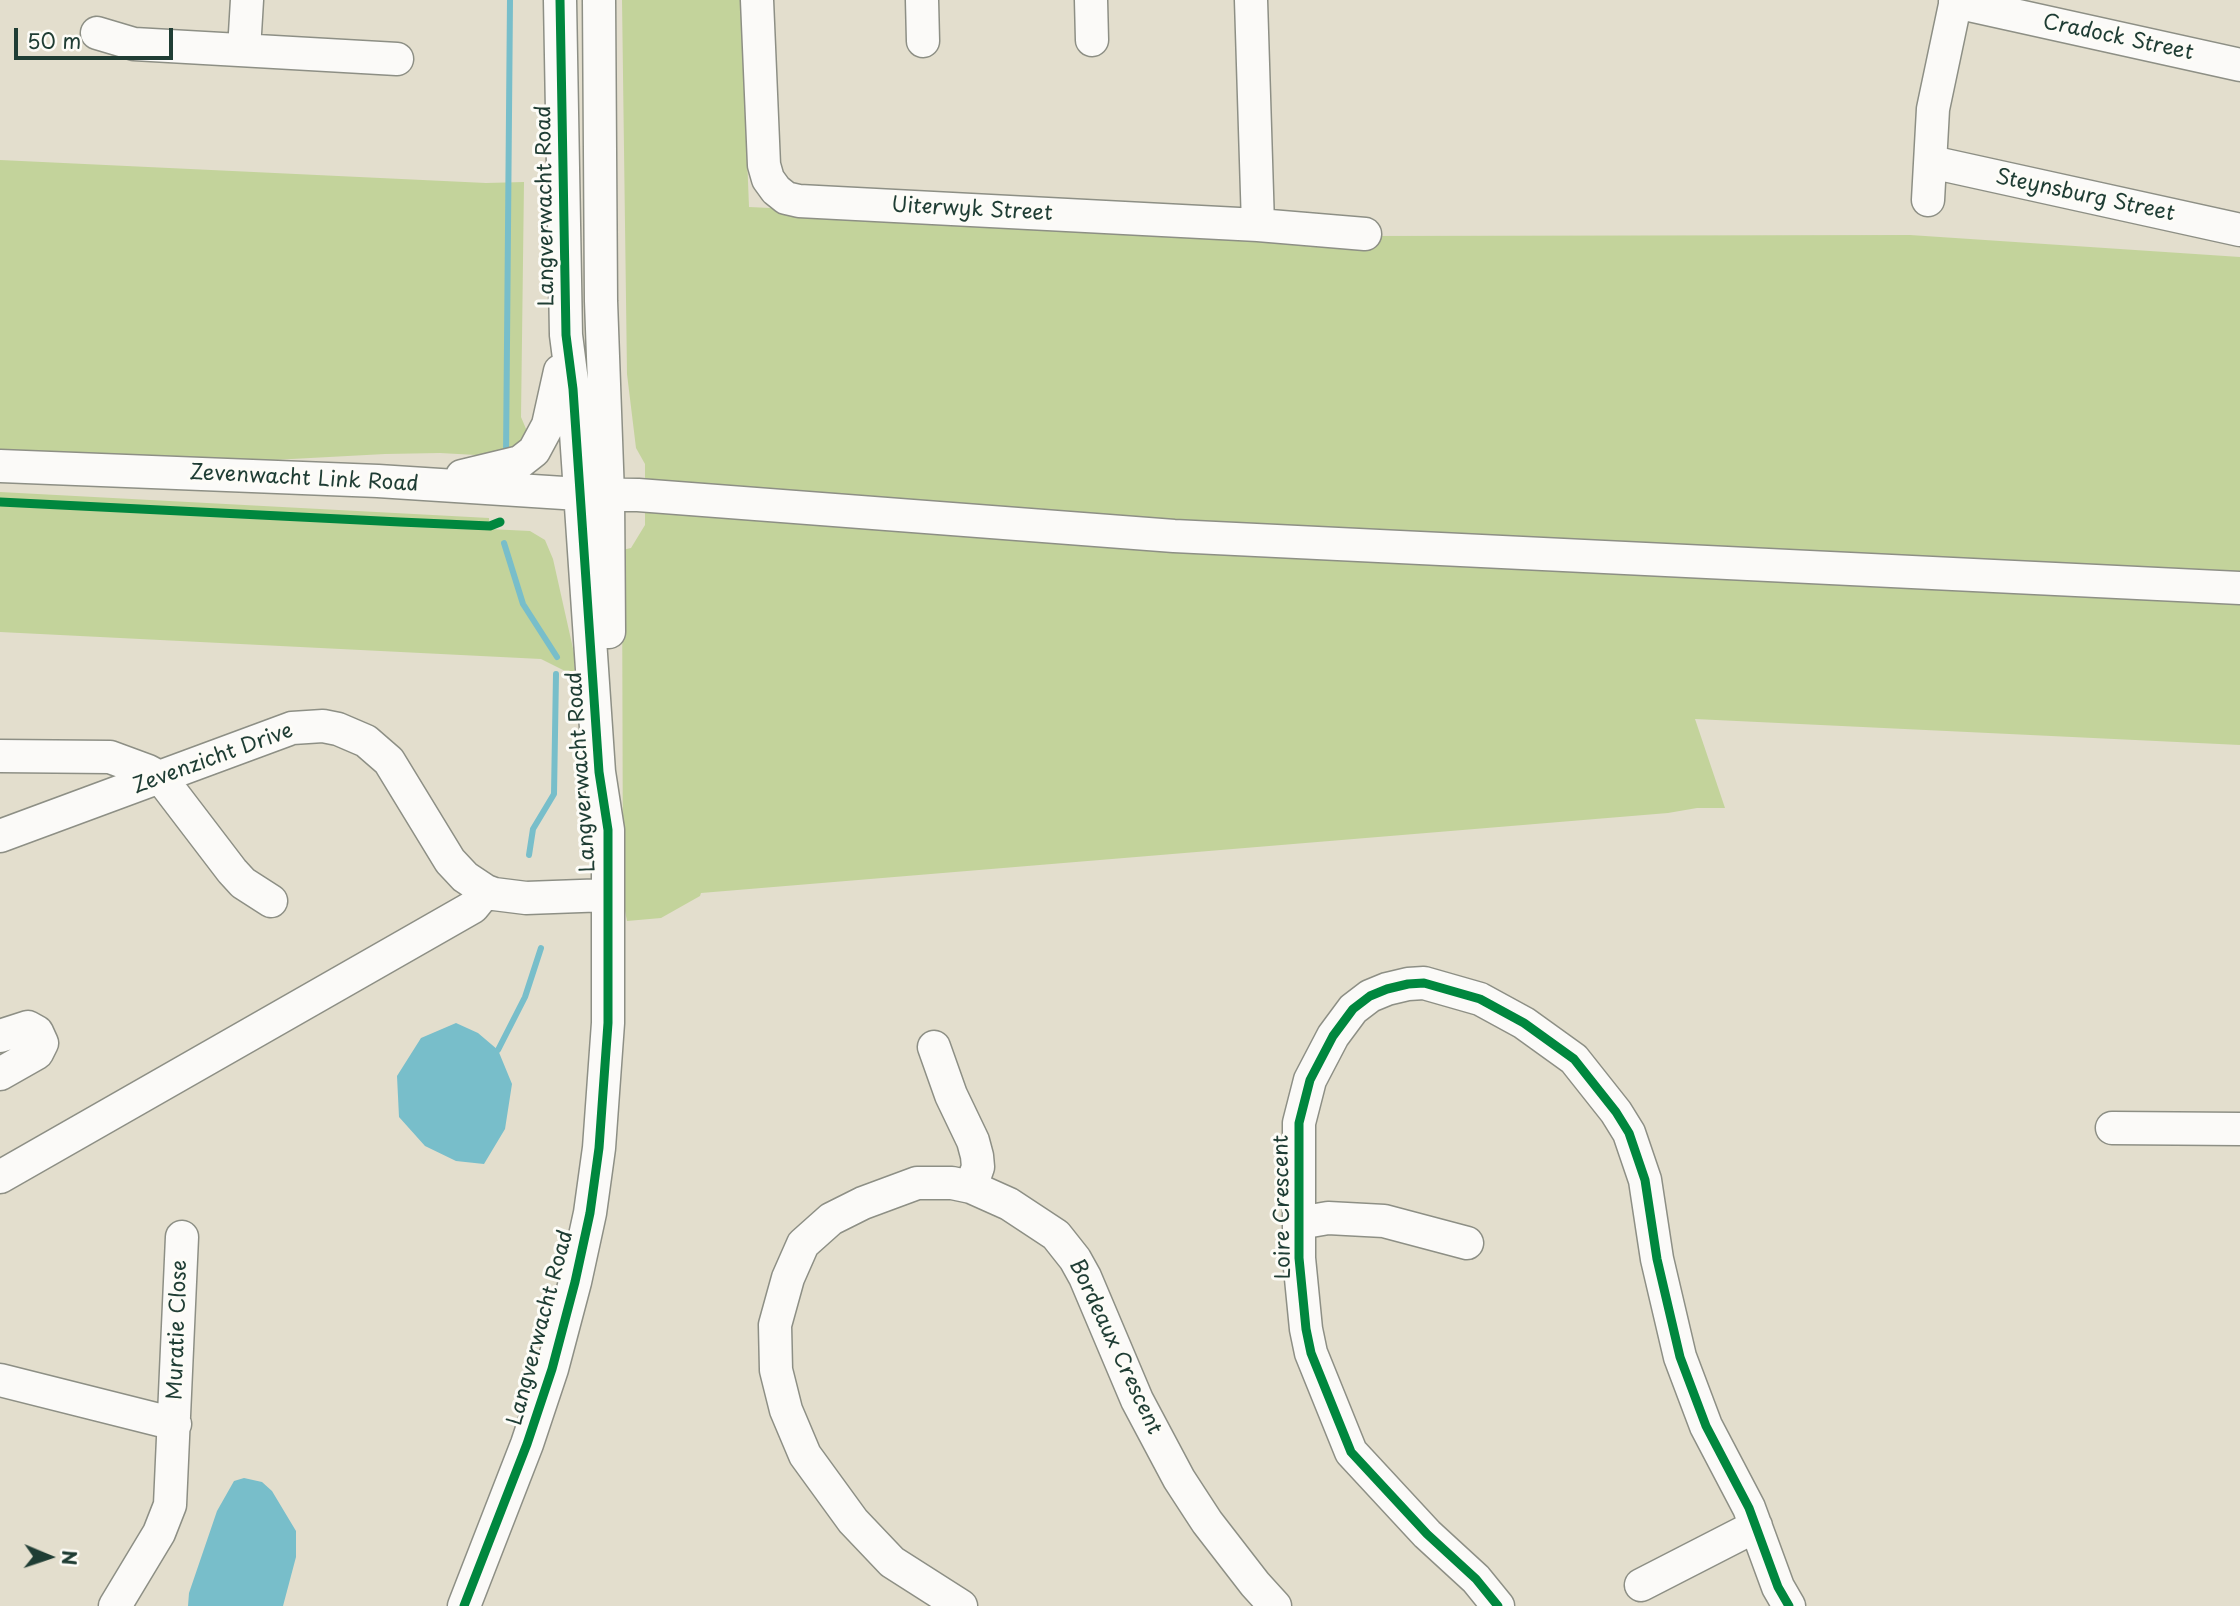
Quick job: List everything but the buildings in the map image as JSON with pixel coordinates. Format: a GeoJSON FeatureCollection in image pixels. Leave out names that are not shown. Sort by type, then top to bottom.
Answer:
{"type":"FeatureCollection","features":[{"type":"Feature","properties":{"kind":"street"},"geometry":{"type":"LineString","coordinates":[[244,50],[247,0]]}},
{"type":"Feature","properties":{"kind":"street","name":"Langverwacht Road"},"geometry":{"type":"LineString","coordinates":[[560,0],[566,335],[572,389],[594,495]]}},
{"type":"Feature","properties":{"kind":"street","name":"Langverwacht Road"},"geometry":{"type":"LineString","coordinates":[[464,1606],[527,1444],[552,1369],[575,1282],[599,1147],[608,1023],[607,812],[613,769],[594,495],[601,301],[599,0]]}},
{"type":"Feature","properties":{"kind":"street","name":"Uiterwyk Street"},"geometry":{"type":"LineString","coordinates":[[757,0],[764,165],[768,179],[786,198],[799,201],[1258,225],[1364,234]]}},
{"type":"Feature","properties":{"kind":"street"},"geometry":{"type":"LineString","coordinates":[[922,0],[923,41]]}},
{"type":"Feature","properties":{"kind":"street"},"geometry":{"type":"LineString","coordinates":[[1091,0],[1092,40]]}},
{"type":"Feature","properties":{"kind":"street"},"geometry":{"type":"LineString","coordinates":[[1251,0],[1258,225]]}},
{"type":"Feature","properties":{"kind":"street"},"geometry":{"type":"LineString","coordinates":[[1928,200],[1933,109],[1956,1]]}},
{"type":"Feature","properties":{"kind":"street","name":"Cradock Street"},"geometry":{"type":"LineString","coordinates":[[1956,1],[2240,65]]}},
{"type":"Feature","properties":{"kind":"street"},"geometry":{"type":"LineString","coordinates":[[97,33],[134,44],[397,59]]}},
{"type":"Feature","properties":{"kind":"street","name":"Steynsburg Street"},"geometry":{"type":"LineString","coordinates":[[1931,162],[2240,230]]}},
{"type":"Feature","properties":{"kind":"street"},"geometry":{"type":"LineString","coordinates":[[423,484],[520,462],[534,451],[548,425],[566,335]]}},
{"type":"Feature","properties":{"kind":"street","name":"Zevenwacht Link Road"},"geometry":{"type":"LineString","coordinates":[[0,466],[638,495],[1174,537],[2240,588]]}},
{"type":"Feature","properties":{"kind":"street","name":"Zevenzicht Drive"},"geometry":{"type":"LineString","coordinates":[[0,836],[292,728],[323,726],[366,741],[389,761],[411,793],[450,861],[465,877],[486,891],[526,898],[608,895]]}},
{"type":"Feature","properties":{"kind":"street"},"geometry":{"type":"LineString","coordinates":[[0,756],[110,757],[136,765],[161,778],[232,871],[243,883],[271,901]]}},
{"type":"Feature","properties":{"kind":"street"},"geometry":{"type":"LineString","coordinates":[[0,1177],[473,907],[486,891]]}},
{"type":"Feature","properties":{"kind":"street","name":"Loire Crescent"},"geometry":{"type":"LineString","coordinates":[[1498,1606],[1351,1452],[1311,1353],[1301,1280],[1299,1123],[1310,1080],[1333,1036],[1353,1009],[1370,996],[1387,989],[1424,983],[1480,999],[1524,1023],[1574,1059],[1608,1100],[1629,1133],[1645,1180],[1657,1259],[1680,1357],[1706,1426],[1749,1508],[1778,1587],[1788,1606]]}},
{"type":"Feature","properties":{"kind":"street"},"geometry":{"type":"LineString","coordinates":[[0,1036],[28,1027],[37,1032],[42,1043],[37,1054],[0,1075]]}},
{"type":"Feature","properties":{"kind":"street"},"geometry":{"type":"LineString","coordinates":[[934,1047],[951,1095],[975,1149],[978,1167],[971,1187]]}},
{"type":"Feature","properties":{"kind":"street"},"geometry":{"type":"LineString","coordinates":[[2112,1128],[2240,1129]]}},
{"type":"Feature","properties":{"kind":"street","name":"Bordeaux Crescent"},"geometry":{"type":"LineString","coordinates":[[961,1606],[891,1562],[853,1521],[805,1455],[776,1370],[775,1325],[788,1278],[803,1244],[831,1219],[863,1202],[917,1183],[952,1183],[971,1187],[1034,1219],[1056,1235],[1075,1259],[1096,1300],[1137,1400],[1179,1479],[1207,1522],[1275,1606]]}},
{"type":"Feature","properties":{"kind":"street"},"geometry":{"type":"LineString","coordinates":[[1299,1223],[1328,1218],[1384,1221],[1467,1242]]}},
{"type":"Feature","properties":{"kind":"street","name":"Muratie Close"},"geometry":{"type":"LineString","coordinates":[[114,1606],[169,1513],[172,1497],[181,1237]]}},
{"type":"Feature","properties":{"kind":"street"},"geometry":{"type":"LineString","coordinates":[[0,1380],[175,1424]]}},
{"type":"Feature","properties":{"kind":"street"},"geometry":{"type":"LineString","coordinates":[[1641,1585],[1756,1526]]}},
{"type":"Feature","properties":{"kind":"path"},"geometry":{"type":"LineString","coordinates":[[0,502],[491,526],[500,522]]}},
{"type":"Feature","properties":{"kind":"green space"},"geometry":{"type":"Polygon","coordinates":[[[622,0],[741,0],[749,207],[1365,236],[1910,235],[2240,257],[2240,745],[1695,719],[1725,808],[1697,808],[1668,813],[701,893],[661,918],[627,921],[623,901],[622,550],[631,548],[645,525],[645,464],[636,448],[627,374],[622,0]]]}},
{"type":"Feature","properties":{"kind":"green space"},"geometry":{"type":"Polygon","coordinates":[[[0,160],[486,183],[524,182],[521,417],[529,436],[514,451],[494,456],[385,454],[217,463],[0,453],[0,160]]]}},
{"type":"Feature","properties":{"kind":"green space"},"geometry":{"type":"Polygon","coordinates":[[[0,492],[489,518],[489,529],[530,531],[545,540],[553,559],[574,653],[575,676],[541,659],[0,632],[0,492]]]}},
{"type":"Feature","properties":{"kind":"water"},"geometry":{"type":"Polygon","coordinates":[[[456,1023],[478,1033],[498,1050],[512,1084],[505,1129],[484,1164],[456,1161],[425,1146],[399,1117],[397,1076],[421,1038],[456,1023]]]}},
{"type":"Feature","properties":{"kind":"water"},"geometry":{"type":"Polygon","coordinates":[[[244,1478],[262,1482],[272,1491],[296,1531],[296,1557],[283,1606],[188,1606],[189,1593],[217,1511],[234,1481],[244,1478]]]}},
{"type":"Feature","properties":{"kind":"waterway"},"geometry":{"type":"LineString","coordinates":[[506,457],[510,0]]}},
{"type":"Feature","properties":{"kind":"waterway"},"geometry":{"type":"LineString","coordinates":[[504,543],[523,604],[557,657]]}},
{"type":"Feature","properties":{"kind":"waterway"},"geometry":{"type":"LineString","coordinates":[[529,855],[533,829],[554,794],[556,674]]}},
{"type":"Feature","properties":{"kind":"waterway"},"geometry":{"type":"LineString","coordinates":[[498,1050],[525,997],[541,948]]}},
{"type":"Feature","properties":{"kind":"cycle path"},"geometry":{"type":"LineString","coordinates":[[464,1606],[527,1444],[552,1369],[575,1282],[590,1213],[599,1148],[608,1023],[608,830],[599,772],[573,389],[566,335],[560,0]]}},
{"type":"Feature","properties":{"kind":"cycle path"},"geometry":{"type":"LineString","coordinates":[[0,502],[490,526],[500,522]]}},
{"type":"Feature","properties":{"kind":"cycle path"},"geometry":{"type":"LineString","coordinates":[[1498,1606],[1476,1579],[1427,1534],[1351,1452],[1311,1353],[1306,1329],[1299,1258],[1299,1123],[1310,1080],[1333,1036],[1353,1009],[1370,996],[1408,984],[1424,983],[1480,999],[1524,1023],[1574,1059],[1629,1133],[1645,1180],[1657,1259],[1680,1357],[1706,1426],[1749,1508],[1778,1587],[1789,1606]]}}]}
